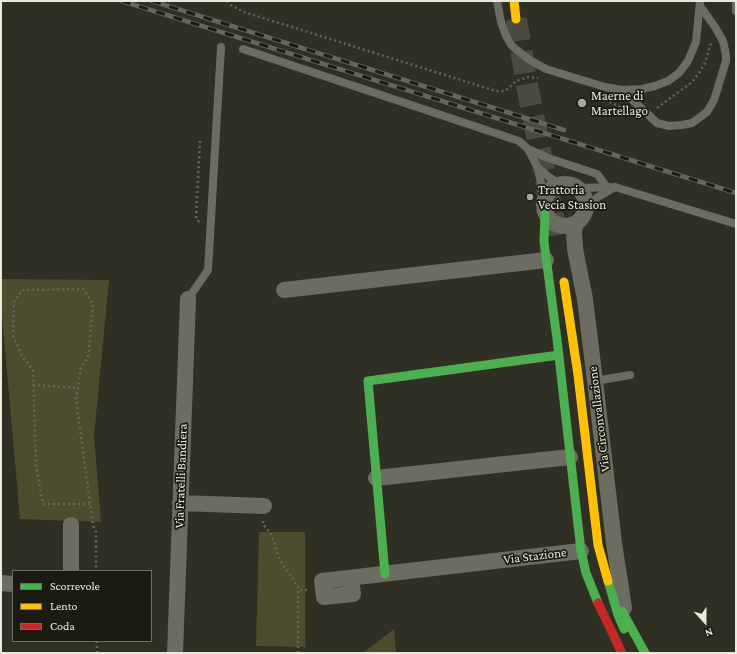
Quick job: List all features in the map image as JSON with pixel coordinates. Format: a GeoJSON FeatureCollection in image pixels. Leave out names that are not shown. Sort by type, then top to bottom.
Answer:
{"type":"FeatureCollection","features":[{"type":"Feature","properties":{"kind":"street"},"geometry":{"type":"LineString","coordinates":[[514,1],[516,19]]}},
{"type":"Feature","properties":{"kind":"street"},"geometry":{"type":"LineString","coordinates":[[545,207],[550,221],[565,227],[576,224],[582,218],[586,208],[586,202],[581,192],[577,188],[570,185],[556,186],[551,189],[547,193],[545,207],[544,242],[559,355],[581,551]]}},
{"type":"Feature","properties":{"kind":"street","name":"Via Circonvallazione"},"geometry":{"type":"LineString","coordinates":[[576,224],[574,232],[575,249],[585,299],[614,543],[625,615]]}},
{"type":"Feature","properties":{"kind":"street"},"geometry":{"type":"LineString","coordinates":[[284,290],[546,260]]}},
{"type":"Feature","properties":{"kind":"street","name":"Via Circonvallazione"},"geometry":{"type":"LineString","coordinates":[[563,274],[578,375],[598,545],[618,615],[621,652]]}},
{"type":"Feature","properties":{"kind":"street","name":"Via Fratelli Bandiera"},"geometry":{"type":"LineString","coordinates":[[175,653],[188,299]]}},
{"type":"Feature","properties":{"kind":"street"},"geometry":{"type":"LineString","coordinates":[[385,574],[368,381],[559,355]]}},
{"type":"Feature","properties":{"kind":"street"},"geometry":{"type":"LineString","coordinates":[[376,478],[570,457]]}},
{"type":"Feature","properties":{"kind":"street"},"geometry":{"type":"LineString","coordinates":[[180,503],[264,506]]}},
{"type":"Feature","properties":{"kind":"street"},"geometry":{"type":"LineString","coordinates":[[71,525],[71,570]]}},
{"type":"Feature","properties":{"kind":"street","name":"Via Stazione"},"geometry":{"type":"LineString","coordinates":[[323,589],[322,581],[581,551],[586,573],[599,606],[621,652]]}},
{"type":"Feature","properties":{"kind":"street"},"geometry":{"type":"LineString","coordinates":[[1,584],[12,584]]}},
{"type":"Feature","properties":{"kind":"street","name":"Via Circonvallazione"},"geometry":{"type":"LineString","coordinates":[[612,597],[625,615],[645,653]]}},
{"type":"Feature","properties":{"kind":"lane"},"geometry":{"type":"LineString","coordinates":[[497,1],[501,22],[506,36],[512,46],[528,59],[546,69],[605,87],[622,90],[642,89],[655,86],[668,81],[679,73],[688,61],[696,42],[700,4]]}},
{"type":"Feature","properties":{"kind":"lane"},"geometry":{"type":"LineString","coordinates":[[736,1],[736,11]]}},
{"type":"Feature","properties":{"kind":"lane"},"geometry":{"type":"LineString","coordinates":[[622,90],[657,123],[669,126],[692,123],[707,112],[714,100],[726,61],[726,55],[723,41],[700,4]]}},
{"type":"Feature","properties":{"kind":"lane"},"geometry":{"type":"LineString","coordinates":[[188,299],[208,270],[221,47]]}},
{"type":"Feature","properties":{"kind":"lane"},"geometry":{"type":"LineString","coordinates":[[243,49],[519,141],[528,149],[548,158],[597,174],[611,187]]}},
{"type":"Feature","properties":{"kind":"lane"},"geometry":{"type":"LineString","coordinates":[[528,149],[538,168],[545,207]]}},
{"type":"Feature","properties":{"kind":"lane"},"geometry":{"type":"LineString","coordinates":[[538,168],[548,177],[561,185]]}},
{"type":"Feature","properties":{"kind":"lane"},"geometry":{"type":"LineString","coordinates":[[586,208],[611,187]]}},
{"type":"Feature","properties":{"kind":"lane"},"geometry":{"type":"LineString","coordinates":[[577,188],[611,187],[736,224]]}},
{"type":"Feature","properties":{"kind":"lane"},"geometry":{"type":"LineString","coordinates":[[595,381],[630,375]]}},
{"type":"Feature","properties":{"kind":"path"},"geometry":{"type":"LineString","coordinates":[[227,1],[232,6],[255,15],[496,91],[504,91],[516,81],[528,77],[538,78]]}},
{"type":"Feature","properties":{"kind":"path"},"geometry":{"type":"LineString","coordinates":[[647,113],[658,107],[692,82],[699,73],[705,62],[712,42],[712,23]]}},
{"type":"Feature","properties":{"kind":"path"},"geometry":{"type":"LineString","coordinates":[[601,98],[621,107],[626,111]]}},
{"type":"Feature","properties":{"kind":"path"},"geometry":{"type":"LineString","coordinates":[[200,140],[196,218],[210,232]]}},
{"type":"Feature","properties":{"kind":"path"},"geometry":{"type":"LineString","coordinates":[[90,504],[43,504],[36,465],[33,370],[22,356],[13,335],[14,302],[22,290],[83,289],[93,304],[88,358],[81,367],[76,399],[93,525],[96,532],[96,570]]}},
{"type":"Feature","properties":{"kind":"path"},"geometry":{"type":"LineString","coordinates":[[34,385],[78,388]]}},
{"type":"Feature","properties":{"kind":"path"},"geometry":{"type":"LineString","coordinates":[[264,506],[263,524],[271,534],[278,555],[298,588],[298,653]]}},
{"type":"Feature","properties":{"kind":"path"},"geometry":{"type":"LineString","coordinates":[[298,590],[323,589]]}},
{"type":"Feature","properties":{"kind":"path"},"geometry":{"type":"LineString","coordinates":[[96,642],[97,653]]}},
{"type":"Feature","properties":{"kind":"shaded area"},"geometry":{"type":"Polygon","coordinates":[[[1,279],[109,280],[94,436],[101,522],[20,519],[1,305],[1,279]]]}},
{"type":"Feature","properties":{"kind":"shaded area"},"geometry":{"type":"Polygon","coordinates":[[[259,532],[305,532],[305,647],[256,646],[259,532]]]}},
{"type":"Feature","properties":{"kind":"shaded area"},"geometry":{"type":"Polygon","coordinates":[[[394,629],[396,653],[363,653],[394,629]]]}},
{"type":"Feature","properties":{"kind":"tunnel"},"geometry":{"type":"LineString","coordinates":[[516,19],[527,85],[557,237]]}},
{"type":"Feature","properties":{"kind":"railway"},"geometry":{"type":"LineString","coordinates":[[122,1],[736,193]]}},
{"type":"Feature","properties":{"kind":"railway"},"geometry":{"type":"LineString","coordinates":[[152,1],[564,130]]}},
{"type":"Feature","properties":{"kind":"traffic: fast"},"geometry":{"type":"LineString","coordinates":[[545,214],[544,242],[557,339],[581,551],[586,573],[598,603]]}},
{"type":"Feature","properties":{"kind":"traffic: fast"},"geometry":{"type":"LineString","coordinates":[[385,574],[368,381],[559,355]]}},
{"type":"Feature","properties":{"kind":"traffic: fast"},"geometry":{"type":"LineString","coordinates":[[608,581],[618,615],[624,629]]}},
{"type":"Feature","properties":{"kind":"traffic: fast"},"geometry":{"type":"LineString","coordinates":[[622,611],[645,653]]}},
{"type":"Feature","properties":{"kind":"traffic: slow"},"geometry":{"type":"LineString","coordinates":[[514,1],[516,19]]}},
{"type":"Feature","properties":{"kind":"traffic: slow"},"geometry":{"type":"LineString","coordinates":[[564,282],[578,375],[598,545],[608,581]]}},
{"type":"Feature","properties":{"kind":"traffic: jam"},"geometry":{"type":"LineString","coordinates":[[598,603],[622,653]]}},
{"type":"Feature","properties":{"kind":"place","name":"Maerne di Martellago"},"geometry":{"type":"Point","coordinates":[582,103]}},
{"type":"Feature","properties":{"kind":"place","name":"Trattoria Vecia Stasion"},"geometry":{"type":"Point","coordinates":[530,197]}}]}
